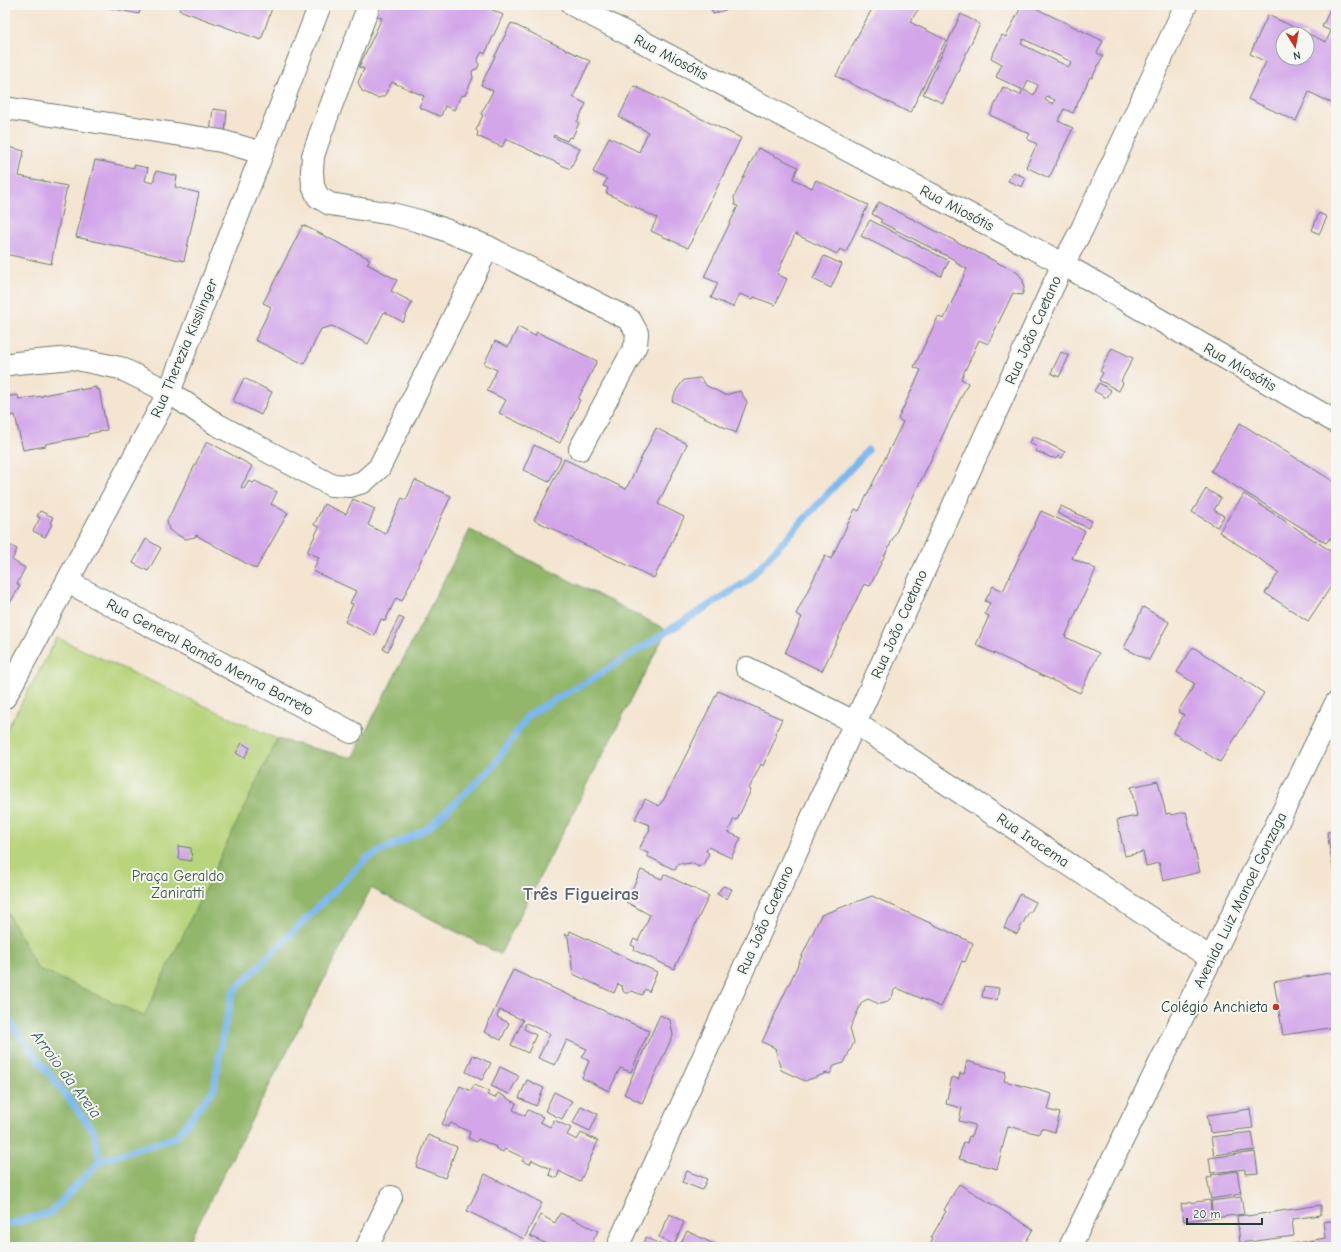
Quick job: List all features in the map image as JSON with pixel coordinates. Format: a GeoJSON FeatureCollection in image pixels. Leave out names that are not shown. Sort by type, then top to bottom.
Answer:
{"type":"FeatureCollection","features":[{"type":"Feature","properties":{"kind":"street","name":"Rua Therezia Kisslinger"},"geometry":{"type":"LineString","coordinates":[[5,697],[169,392],[320,5]]}},
{"type":"Feature","properties":{"kind":"street"},"geometry":{"type":"LineString","coordinates":[[369,5],[320,135],[314,156],[312,171],[313,186],[318,197],[330,204],[392,214],[440,228],[488,247],[630,320],[637,333],[636,345],[580,449]]}},
{"type":"Feature","properties":{"kind":"street","name":"Rua Miosótis"},"geometry":{"type":"LineString","coordinates":[[573,5],[1063,264],[1336,422]]}},
{"type":"Feature","properties":{"kind":"street","name":"Rua João Caetano"},"geometry":{"type":"LineString","coordinates":[[621,1247],[620,1241],[854,722],[1063,264],[1082,228],[1186,5]]}},
{"type":"Feature","properties":{"kind":"street"},"geometry":{"type":"LineString","coordinates":[[5,108],[221,141],[262,153]]}},
{"type":"Feature","properties":{"kind":"street"},"geometry":{"type":"LineString","coordinates":[[5,365],[72,358],[120,368],[169,392],[216,424],[331,485],[350,486],[363,482],[379,468],[488,247]]}},
{"type":"Feature","properties":{"kind":"street","name":"Rua General Ramão Menna Barreto"},"geometry":{"type":"LineString","coordinates":[[68,582],[352,732]]}},
{"type":"Feature","properties":{"kind":"street","name":"Rua Iracema"},"geometry":{"type":"LineString","coordinates":[[747,668],[854,722],[1212,959]]}},
{"type":"Feature","properties":{"kind":"street","name":"Avenida Luiz Manoel Gonzaga"},"geometry":{"type":"LineString","coordinates":[[1070,1247],[1334,713]]}},
{"type":"Feature","properties":{"kind":"street"},"geometry":{"type":"LineString","coordinates":[[367,1247],[392,1197]]}},
{"type":"Feature","properties":{"kind":"green space","name":"Praça Geraldo Zaniratti"},"geometry":{"type":"Polygon","coordinates":[[[470,530],[667,630],[500,954],[371,888],[186,1247],[5,1247],[5,733],[57,638],[277,739],[352,758],[470,530]]]}},
{"type":"Feature","properties":{"kind":"green space","name":"Praça Geraldo Zaniratti"},"geometry":{"type":"Polygon","coordinates":[[[470,530],[667,630],[500,954],[371,888],[186,1247],[5,1247],[5,908],[37,968],[144,1016],[277,739],[352,758],[470,530]]]}},
{"type":"Feature","properties":{"kind":"building"},"geometry":{"type":"Polygon","coordinates":[[[106,5],[141,5],[139,14],[106,7],[106,5]]]}},
{"type":"Feature","properties":{"kind":"building"},"geometry":{"type":"Polygon","coordinates":[[[181,5],[273,5],[261,40],[179,10],[181,5]]]}},
{"type":"Feature","properties":{"kind":"building"},"geometry":{"type":"Polygon","coordinates":[[[380,5],[482,5],[503,15],[485,54],[482,52],[478,59],[479,65],[477,69],[473,70],[472,72],[473,78],[465,95],[461,96],[454,110],[445,106],[441,116],[439,116],[419,107],[424,96],[392,82],[385,95],[382,97],[377,98],[362,91],[358,82],[364,69],[359,67],[382,18],[378,17],[377,12],[380,5]]]}},
{"type":"Feature","properties":{"kind":"building"},"geometry":{"type":"Polygon","coordinates":[[[710,5],[740,5],[713,14],[710,5]]]}},
{"type":"Feature","properties":{"kind":"building"},"geometry":{"type":"Polygon","coordinates":[[[874,5],[921,5],[910,22],[946,40],[910,113],[836,76],[874,5]]]}},
{"type":"Feature","properties":{"kind":"building"},"geometry":{"type":"Polygon","coordinates":[[[1022,5],[1029,5],[1103,41],[1097,53],[1103,56],[1092,78],[1090,77],[1073,113],[1064,109],[1058,121],[1073,128],[1049,178],[1026,167],[1037,144],[1027,139],[1030,134],[990,115],[1003,87],[1020,95],[1023,90],[996,77],[1002,64],[991,58],[1002,35],[1006,37],[1022,5]],[[1023,39],[1021,44],[1069,67],[1072,62],[1023,39]],[[1028,80],[1024,90],[1034,95],[1038,85],[1028,80]],[[1047,96],[1045,100],[1053,104],[1055,100],[1047,96]]]}},
{"type":"Feature","properties":{"kind":"building"},"geometry":{"type":"Polygon","coordinates":[[[1332,5],[1336,5],[1336,105],[1309,92],[1296,121],[1248,99],[1266,62],[1250,54],[1268,15],[1292,26],[1275,26],[1275,66],[1315,66],[1315,37],[1326,42],[1331,31],[1322,27],[1332,5]]]}},
{"type":"Feature","properties":{"kind":"building"},"geometry":{"type":"Polygon","coordinates":[[[961,14],[980,24],[943,103],[923,94],[961,14]]]}},
{"type":"Feature","properties":{"kind":"building"},"geometry":{"type":"Polygon","coordinates":[[[511,23],[590,61],[573,97],[586,104],[577,122],[579,123],[572,138],[569,137],[567,141],[554,135],[553,137],[580,149],[570,169],[506,139],[502,147],[477,136],[478,132],[476,130],[483,115],[481,114],[493,91],[481,85],[511,23]]]}},
{"type":"Feature","properties":{"kind":"building"},"geometry":{"type":"Polygon","coordinates":[[[634,86],[741,138],[688,248],[651,231],[657,218],[606,193],[608,188],[603,186],[607,179],[593,172],[609,137],[639,152],[648,132],[619,117],[634,86]]]}},
{"type":"Feature","properties":{"kind":"building"},"geometry":{"type":"Polygon","coordinates":[[[213,109],[227,111],[225,134],[210,132],[213,109]]]}},
{"type":"Feature","properties":{"kind":"building"},"geometry":{"type":"Polygon","coordinates":[[[5,146],[24,151],[19,176],[67,186],[51,264],[5,254],[5,146]]]}},
{"type":"Feature","properties":{"kind":"building"},"geometry":{"type":"Polygon","coordinates":[[[758,148],[798,167],[793,179],[812,188],[816,180],[868,205],[846,252],[840,249],[837,254],[795,234],[777,274],[787,279],[775,305],[754,297],[753,299],[740,294],[733,307],[711,298],[718,283],[704,277],[738,206],[735,205],[734,197],[758,148]]]}},
{"type":"Feature","properties":{"kind":"building"},"geometry":{"type":"Polygon","coordinates":[[[95,160],[134,168],[134,165],[148,168],[145,181],[153,183],[156,171],[177,176],[175,187],[199,193],[184,261],[76,237],[95,160]]]}},
{"type":"Feature","properties":{"kind":"building"},"geometry":{"type":"Polygon","coordinates":[[[1013,172],[1026,178],[1022,187],[1008,181],[1013,172]]]}},
{"type":"Feature","properties":{"kind":"building"},"geometry":{"type":"Polygon","coordinates":[[[879,202],[1018,273],[1023,280],[1024,289],[1022,295],[1013,293],[988,344],[979,340],[961,379],[968,383],[870,586],[864,584],[822,671],[785,653],[802,617],[796,614],[825,556],[831,559],[855,509],[859,511],[903,422],[898,419],[921,370],[914,367],[938,317],[944,319],[967,269],[956,263],[957,261],[880,222],[882,220],[872,214],[879,202]]]}},
{"type":"Feature","properties":{"kind":"building"},"geometry":{"type":"Polygon","coordinates":[[[1319,213],[1327,217],[1319,234],[1312,230],[1319,213]]]}},
{"type":"Feature","properties":{"kind":"building"},"geometry":{"type":"Polygon","coordinates":[[[870,220],[949,261],[941,276],[861,236],[870,220]]]}},
{"type":"Feature","properties":{"kind":"building"},"geometry":{"type":"Polygon","coordinates":[[[303,225],[370,259],[367,264],[397,280],[391,291],[412,302],[403,322],[384,312],[368,344],[332,326],[321,329],[304,364],[255,340],[271,307],[263,303],[303,225]]]}},
{"type":"Feature","properties":{"kind":"building"},"geometry":{"type":"Polygon","coordinates":[[[824,256],[842,264],[831,288],[813,279],[824,256]]]}},
{"type":"Feature","properties":{"kind":"building"},"geometry":{"type":"Polygon","coordinates":[[[518,327],[535,336],[537,332],[597,361],[578,399],[580,400],[560,443],[499,413],[506,400],[487,391],[497,370],[484,364],[495,341],[508,347],[518,327]]]}},
{"type":"Feature","properties":{"kind":"building"},"geometry":{"type":"Polygon","coordinates":[[[1112,348],[1133,358],[1121,381],[1123,383],[1119,391],[1099,380],[1103,373],[1100,371],[1112,348]]]}},
{"type":"Feature","properties":{"kind":"building"},"geometry":{"type":"Polygon","coordinates":[[[1061,352],[1069,356],[1059,377],[1051,373],[1061,352]]]}},
{"type":"Feature","properties":{"kind":"building"},"geometry":{"type":"Polygon","coordinates":[[[244,378],[272,392],[261,415],[233,401],[244,378]]]}},
{"type":"Feature","properties":{"kind":"building"},"geometry":{"type":"Polygon","coordinates":[[[700,378],[707,386],[725,395],[740,391],[747,402],[736,433],[672,401],[677,389],[684,380],[700,378]]]}},
{"type":"Feature","properties":{"kind":"building"},"geometry":{"type":"Polygon","coordinates":[[[1099,383],[1111,390],[1107,398],[1094,391],[1099,383]]]}},
{"type":"Feature","properties":{"kind":"building"},"geometry":{"type":"Polygon","coordinates":[[[96,387],[96,390],[99,389],[107,430],[88,434],[88,436],[45,444],[46,446],[23,450],[15,415],[5,417],[5,397],[18,395],[19,399],[43,396],[80,388],[80,390],[96,387]]]}},
{"type":"Feature","properties":{"kind":"building"},"geometry":{"type":"Polygon","coordinates":[[[1240,423],[1336,483],[1336,541],[1330,538],[1326,543],[1211,471],[1240,423]]]}},
{"type":"Feature","properties":{"kind":"building"},"geometry":{"type":"Polygon","coordinates":[[[656,428],[687,444],[658,504],[684,517],[654,578],[534,520],[564,459],[626,489],[656,428]]]}},
{"type":"Feature","properties":{"kind":"building"},"geometry":{"type":"Polygon","coordinates":[[[1033,436],[1065,452],[1062,458],[1058,456],[1056,459],[1053,457],[1052,458],[1036,451],[1037,447],[1030,443],[1033,436]]]}},
{"type":"Feature","properties":{"kind":"building"},"geometry":{"type":"Polygon","coordinates":[[[207,441],[252,466],[241,487],[244,489],[249,481],[253,483],[255,481],[277,492],[271,504],[288,513],[256,569],[196,535],[195,537],[185,539],[169,530],[167,521],[207,441]]]}},
{"type":"Feature","properties":{"kind":"building"},"geometry":{"type":"Polygon","coordinates":[[[534,445],[561,458],[549,482],[523,470],[534,445]]]}},
{"type":"Feature","properties":{"kind":"building"},"geometry":{"type":"Polygon","coordinates":[[[415,480],[451,496],[402,601],[396,598],[385,621],[381,619],[374,636],[345,622],[353,604],[350,603],[356,591],[313,571],[319,557],[307,552],[319,527],[314,525],[324,504],[346,514],[353,499],[375,509],[368,525],[385,534],[402,498],[406,500],[415,480]]]}},
{"type":"Feature","properties":{"kind":"building"},"geometry":{"type":"Polygon","coordinates":[[[1206,489],[1221,498],[1214,510],[1224,516],[1217,527],[1192,512],[1206,489]]]}},
{"type":"Feature","properties":{"kind":"building"},"geometry":{"type":"Polygon","coordinates":[[[1244,494],[1332,552],[1334,548],[1336,549],[1336,564],[1332,569],[1336,572],[1336,579],[1308,621],[1265,593],[1279,572],[1219,532],[1244,494]]]}},
{"type":"Feature","properties":{"kind":"building"},"geometry":{"type":"Polygon","coordinates":[[[1061,506],[1092,521],[1088,528],[1057,513],[1061,506]]]}},
{"type":"Feature","properties":{"kind":"building"},"geometry":{"type":"Polygon","coordinates":[[[40,511],[53,517],[50,523],[52,524],[45,537],[33,531],[40,518],[37,516],[40,511]]]}},
{"type":"Feature","properties":{"kind":"building"},"geometry":{"type":"Polygon","coordinates":[[[1041,511],[1085,531],[1072,558],[1096,569],[1065,637],[1099,653],[1080,693],[976,645],[989,616],[985,614],[990,603],[985,601],[993,586],[1003,591],[1041,511]]]}},
{"type":"Feature","properties":{"kind":"building"},"geometry":{"type":"Polygon","coordinates":[[[146,539],[161,548],[148,571],[133,563],[146,539]]]}},
{"type":"Feature","properties":{"kind":"building"},"geometry":{"type":"Polygon","coordinates":[[[5,543],[17,549],[12,560],[25,568],[17,584],[20,586],[5,611],[5,543]]]}},
{"type":"Feature","properties":{"kind":"building"},"geometry":{"type":"Polygon","coordinates":[[[1143,607],[1169,622],[1149,660],[1124,648],[1143,607]]]}},
{"type":"Feature","properties":{"kind":"building"},"geometry":{"type":"Polygon","coordinates":[[[399,617],[404,619],[388,651],[383,649],[399,617]]]}},
{"type":"Feature","properties":{"kind":"building"},"geometry":{"type":"Polygon","coordinates":[[[1193,647],[1264,693],[1220,762],[1173,733],[1184,715],[1178,711],[1195,684],[1177,672],[1193,647]]]}},
{"type":"Feature","properties":{"kind":"building"},"geometry":{"type":"Polygon","coordinates":[[[718,691],[782,719],[775,734],[777,735],[763,766],[761,764],[737,820],[734,819],[728,832],[741,838],[731,858],[708,847],[706,851],[709,853],[703,865],[701,864],[699,867],[692,863],[679,863],[675,870],[647,856],[648,853],[639,849],[650,829],[650,825],[635,819],[645,799],[659,806],[663,801],[718,691]]]}},
{"type":"Feature","properties":{"kind":"building"},"geometry":{"type":"Polygon","coordinates":[[[242,743],[250,748],[244,758],[236,753],[242,743]]]}},
{"type":"Feature","properties":{"kind":"building"},"geometry":{"type":"Polygon","coordinates":[[[1158,781],[1166,814],[1170,813],[1171,815],[1186,812],[1200,872],[1163,881],[1159,863],[1146,866],[1143,852],[1125,856],[1117,820],[1137,816],[1131,787],[1158,781]]]}},
{"type":"Feature","properties":{"kind":"building"},"geometry":{"type":"Polygon","coordinates":[[[1336,831],[1336,880],[1335,880],[1327,832],[1336,831]]]}},
{"type":"Feature","properties":{"kind":"building"},"geometry":{"type":"Polygon","coordinates":[[[178,846],[191,848],[192,861],[179,859],[178,846]]]}},
{"type":"Feature","properties":{"kind":"building"},"geometry":{"type":"Polygon","coordinates":[[[641,870],[662,879],[664,874],[709,896],[674,969],[634,950],[635,947],[631,945],[634,939],[638,941],[650,915],[626,902],[641,870]]]}},
{"type":"Feature","properties":{"kind":"building"},"geometry":{"type":"Polygon","coordinates":[[[723,886],[732,889],[727,899],[717,894],[723,886]]]}},
{"type":"Feature","properties":{"kind":"building"},"geometry":{"type":"Polygon","coordinates":[[[1020,894],[1036,902],[1017,934],[1004,928],[1020,894]]]}},
{"type":"Feature","properties":{"kind":"building"},"geometry":{"type":"Polygon","coordinates":[[[872,896],[973,943],[965,962],[962,961],[941,1007],[897,988],[894,990],[892,997],[885,1003],[879,1004],[868,999],[862,1002],[850,1028],[854,1042],[844,1063],[834,1066],[830,1074],[827,1073],[805,1081],[781,1070],[775,1048],[762,1042],[821,915],[872,896]]]}},
{"type":"Feature","properties":{"kind":"building"},"geometry":{"type":"Polygon","coordinates":[[[570,931],[657,972],[649,992],[645,989],[642,995],[632,991],[625,993],[622,986],[618,984],[614,993],[573,974],[568,937],[565,935],[569,935],[570,931]]]}},
{"type":"Feature","properties":{"kind":"building"},"geometry":{"type":"Polygon","coordinates":[[[513,970],[649,1031],[631,1072],[620,1068],[609,1091],[582,1078],[589,1061],[582,1057],[587,1049],[567,1040],[555,1065],[538,1058],[550,1034],[526,1023],[524,1029],[536,1035],[528,1053],[511,1045],[523,1020],[500,1010],[497,1017],[509,1023],[501,1040],[484,1032],[513,970]]]}},
{"type":"Feature","properties":{"kind":"building"},"geometry":{"type":"Polygon","coordinates":[[[1336,972],[1336,1027],[1283,1035],[1274,982],[1336,972]]]}},
{"type":"Feature","properties":{"kind":"building"},"geometry":{"type":"Polygon","coordinates":[[[984,986],[999,988],[997,1000],[982,997],[984,986]]]}},
{"type":"Feature","properties":{"kind":"building"},"geometry":{"type":"Polygon","coordinates":[[[660,1015],[670,1020],[673,1035],[642,1103],[624,1094],[660,1015]]]}},
{"type":"Feature","properties":{"kind":"building"},"geometry":{"type":"Polygon","coordinates":[[[473,1055],[491,1063],[482,1080],[466,1072],[473,1055]]]}},
{"type":"Feature","properties":{"kind":"building"},"geometry":{"type":"Polygon","coordinates":[[[967,1061],[1006,1072],[1004,1081],[1052,1094],[1048,1110],[1060,1113],[1055,1132],[1041,1128],[1039,1134],[1008,1126],[997,1169],[959,1159],[963,1142],[967,1143],[969,1136],[971,1137],[975,1125],[959,1121],[962,1108],[946,1104],[952,1077],[959,1079],[960,1073],[964,1074],[967,1061]]]}},
{"type":"Feature","properties":{"kind":"building"},"geometry":{"type":"Polygon","coordinates":[[[500,1067],[519,1076],[509,1094],[491,1086],[500,1067]]]}},
{"type":"Feature","properties":{"kind":"building"},"geometry":{"type":"Polygon","coordinates":[[[527,1080],[544,1088],[536,1106],[519,1098],[527,1080]]]}},
{"type":"Feature","properties":{"kind":"building"},"geometry":{"type":"Polygon","coordinates":[[[474,1085],[489,1092],[487,1095],[495,1098],[498,1093],[516,1103],[513,1110],[525,1116],[528,1110],[543,1117],[540,1122],[550,1127],[554,1120],[571,1128],[567,1135],[577,1140],[581,1133],[598,1141],[580,1182],[559,1171],[557,1178],[549,1175],[551,1169],[532,1160],[530,1164],[522,1161],[524,1158],[505,1149],[503,1152],[495,1148],[496,1147],[478,1139],[476,1142],[468,1138],[470,1132],[451,1123],[448,1127],[442,1124],[460,1086],[471,1091],[474,1085]]]}},
{"type":"Feature","properties":{"kind":"building"},"geometry":{"type":"Polygon","coordinates":[[[554,1092],[572,1101],[562,1119],[545,1111],[554,1092]]]}},
{"type":"Feature","properties":{"kind":"building"},"geometry":{"type":"Polygon","coordinates":[[[581,1106],[598,1114],[590,1131],[573,1123],[581,1106]]]}},
{"type":"Feature","properties":{"kind":"building"},"geometry":{"type":"Polygon","coordinates":[[[1250,1109],[1253,1128],[1210,1133],[1207,1115],[1250,1109]]]}},
{"type":"Feature","properties":{"kind":"building"},"geometry":{"type":"Polygon","coordinates":[[[1252,1132],[1255,1150],[1214,1155],[1211,1137],[1252,1132]]]}},
{"type":"Feature","properties":{"kind":"building"},"geometry":{"type":"Polygon","coordinates":[[[428,1135],[457,1147],[445,1178],[416,1167],[428,1135]]]}},
{"type":"Feature","properties":{"kind":"building"},"geometry":{"type":"Polygon","coordinates":[[[1255,1152],[1258,1173],[1245,1174],[1245,1169],[1211,1173],[1209,1158],[1255,1152]]]}},
{"type":"Feature","properties":{"kind":"building"},"geometry":{"type":"Polygon","coordinates":[[[687,1171],[707,1179],[702,1190],[682,1182],[687,1171]]]}},
{"type":"Feature","properties":{"kind":"building"},"geometry":{"type":"Polygon","coordinates":[[[1237,1171],[1241,1194],[1211,1199],[1207,1178],[1212,1177],[1211,1175],[1237,1171]]]}},
{"type":"Feature","properties":{"kind":"building"},"geometry":{"type":"Polygon","coordinates":[[[485,1174],[542,1203],[524,1239],[467,1211],[485,1174]]]}},
{"type":"Feature","properties":{"kind":"building"},"geometry":{"type":"Polygon","coordinates":[[[959,1184],[1033,1229],[1023,1247],[929,1247],[933,1239],[931,1238],[946,1211],[944,1210],[959,1184]]]}},
{"type":"Feature","properties":{"kind":"building"},"geometry":{"type":"Polygon","coordinates":[[[1241,1197],[1244,1214],[1213,1218],[1211,1201],[1241,1197]]]}},
{"type":"Feature","properties":{"kind":"building"},"geometry":{"type":"Polygon","coordinates":[[[1210,1200],[1211,1218],[1184,1221],[1181,1204],[1210,1200]]]}},
{"type":"Feature","properties":{"kind":"building"},"geometry":{"type":"Polygon","coordinates":[[[1321,1205],[1321,1215],[1292,1219],[1294,1236],[1240,1243],[1237,1216],[1247,1216],[1321,1205]]]}},
{"type":"Feature","properties":{"kind":"building"},"geometry":{"type":"Polygon","coordinates":[[[560,1213],[598,1231],[590,1247],[543,1247],[544,1243],[547,1244],[530,1236],[541,1215],[555,1223],[560,1213]]]}},
{"type":"Feature","properties":{"kind":"building"},"geometry":{"type":"Polygon","coordinates":[[[670,1214],[684,1222],[674,1245],[659,1237],[670,1214]]]}},
{"type":"Feature","properties":{"kind":"building"},"geometry":{"type":"Polygon","coordinates":[[[1336,1220],[1336,1247],[1275,1247],[1325,1238],[1323,1222],[1336,1220]]]}},
{"type":"Feature","properties":{"kind":"building"},"geometry":{"type":"Polygon","coordinates":[[[687,1231],[720,1247],[679,1247],[687,1231]]]}},
{"type":"Feature","properties":{"kind":"building"},"geometry":{"type":"Polygon","coordinates":[[[646,1237],[666,1247],[641,1247],[646,1237]]]}},
{"type":"Feature","properties":{"kind":"waterway"},"geometry":{"type":"LineString","coordinates":[[100,1161],[176,1137],[214,1089],[223,1033],[233,992],[367,858],[427,829],[493,767],[529,714],[592,679],[746,582],[868,450]]}},
{"type":"Feature","properties":{"kind":"waterway","name":"Arroio da Areia"},"geometry":{"type":"LineString","coordinates":[[5,1010],[13,1027],[94,1132],[100,1161],[50,1213],[5,1225]]}},
{"type":"Feature","properties":{"kind":"place","name":"Colégio Anchieta"},"geometry":{"type":"Point","coordinates":[1276,1007]}},
{"type":"Feature","properties":{"kind":"district","name":"Três Figueiras"},"geometry":{"type":"Point","coordinates":[581,893]}}]}
